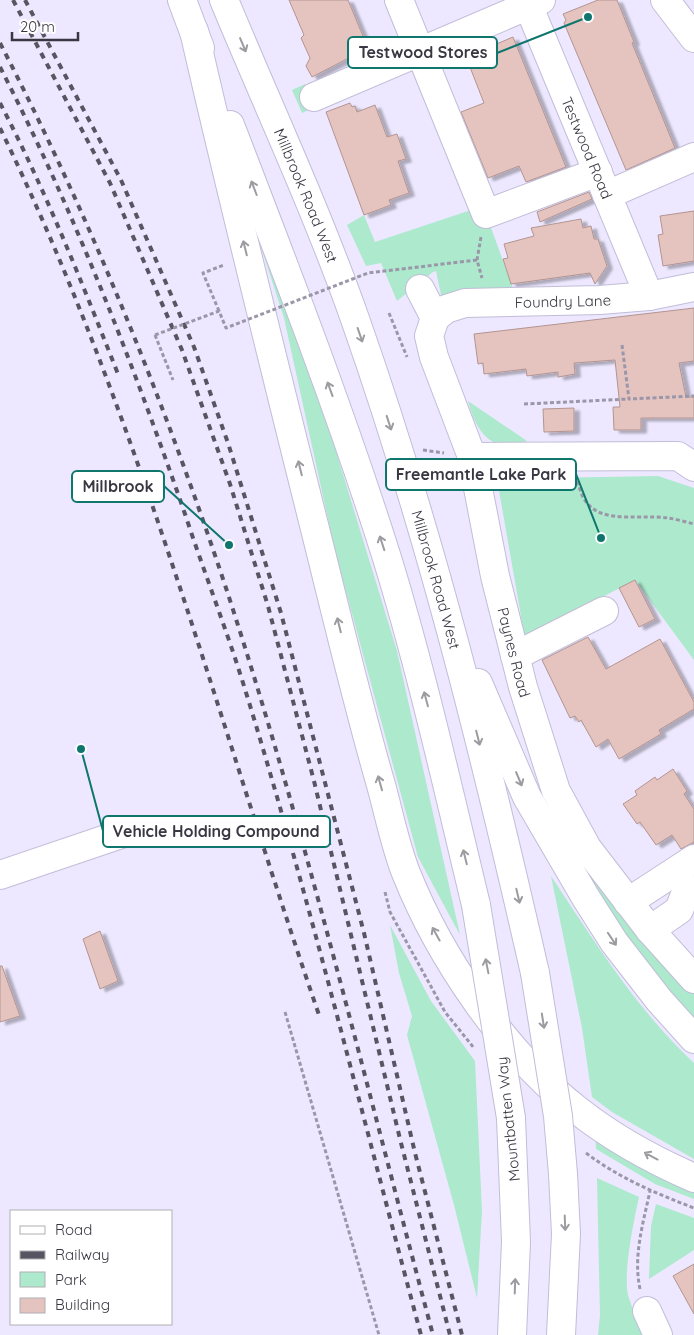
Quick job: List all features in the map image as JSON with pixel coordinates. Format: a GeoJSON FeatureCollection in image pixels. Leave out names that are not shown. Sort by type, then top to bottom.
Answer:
{"type":"FeatureCollection","features":[{"type":"Feature","properties":{"kind":"main road"},"geometry":{"type":"LineString","coordinates":[[182,0],[194,32],[233,199],[371,752],[405,870],[423,910],[461,976],[494,1024],[545,1082],[576,1109],[600,1126],[640,1150],[694,1178]]}},
{"type":"Feature","properties":{"kind":"main road","name":"Millbrook Road West"},"geometry":{"type":"LineString","coordinates":[[224,0],[334,265],[354,317],[397,447],[444,606],[514,879],[535,973],[558,1116],[566,1234],[561,1335]]}},
{"type":"Feature","properties":{"kind":"main road"},"geometry":{"type":"LineString","coordinates":[[399,0],[486,214],[602,184],[694,157]]}},
{"type":"Feature","properties":{"kind":"main road"},"geometry":{"type":"LineString","coordinates":[[665,0],[694,38]]}},
{"type":"Feature","properties":{"kind":"main road"},"geometry":{"type":"LineString","coordinates":[[314,97],[532,2]]}},
{"type":"Feature","properties":{"kind":"main road","name":"Testwood Road"},"geometry":{"type":"LineString","coordinates":[[532,2],[602,184],[649,296]]}},
{"type":"Feature","properties":{"kind":"main road","name":"Mountbatten Way"},"geometry":{"type":"LineString","coordinates":[[194,32],[291,282],[360,473],[388,561],[427,702],[476,905],[511,1118],[516,1242],[512,1335]]}},
{"type":"Feature","properties":{"kind":"main road","name":"Foundry Lane"},"geometry":{"type":"LineString","coordinates":[[436,318],[446,309],[466,303],[600,300],[649,296],[694,287]]}},
{"type":"Feature","properties":{"kind":"main road"},"geometry":{"type":"LineString","coordinates":[[420,289],[436,318]]}},
{"type":"Feature","properties":{"kind":"main road","name":"Paynes Road"},"geometry":{"type":"LineString","coordinates":[[436,318],[430,336],[434,358],[472,457],[495,576],[515,656],[556,791],[587,848],[650,930],[694,979]]}},
{"type":"Feature","properties":{"kind":"main road"},"geometry":{"type":"LineString","coordinates":[[472,457],[678,456],[694,468]]}},
{"type":"Feature","properties":{"kind":"main road"},"geometry":{"type":"LineString","coordinates":[[444,606],[527,797],[561,858],[614,942],[659,1000],[694,1040]]}},
{"type":"Feature","properties":{"kind":"main road"},"geometry":{"type":"LineString","coordinates":[[515,656],[604,611]]}},
{"type":"Feature","properties":{"kind":"main road"},"geometry":{"type":"LineString","coordinates":[[0,875],[133,830]]}},
{"type":"Feature","properties":{"kind":"main road"},"geometry":{"type":"LineString","coordinates":[[628,902],[694,859]]}},
{"type":"Feature","properties":{"kind":"main road"},"geometry":{"type":"LineString","coordinates":[[650,930],[679,910],[684,896],[694,890]]}},
{"type":"Feature","properties":{"kind":"path"},"geometry":{"type":"LineString","coordinates":[[486,214],[477,260],[488,302]]}},
{"type":"Feature","properties":{"kind":"path"},"geometry":{"type":"LineString","coordinates":[[227,263],[202,273],[226,328],[368,273],[477,260]]}},
{"type":"Feature","properties":{"kind":"path"},"geometry":{"type":"LineString","coordinates":[[173,380],[155,335],[219,311]]}},
{"type":"Feature","properties":{"kind":"path"},"geometry":{"type":"LineString","coordinates":[[622,345],[629,399]]}},
{"type":"Feature","properties":{"kind":"path"},"geometry":{"type":"LineString","coordinates":[[524,404],[694,396]]}},
{"type":"Feature","properties":{"kind":"path"},"geometry":{"type":"LineString","coordinates":[[397,447],[472,457]]}},
{"type":"Feature","properties":{"kind":"path"},"geometry":{"type":"LineString","coordinates":[[574,456],[579,490],[586,503],[596,511],[620,518],[667,518],[694,524]]}},
{"type":"Feature","properties":{"kind":"path"},"geometry":{"type":"LineString","coordinates":[[285,1012],[379,1335]]}},
{"type":"Feature","properties":{"kind":"path"},"geometry":{"type":"LineString","coordinates":[[624,1178],[650,1191],[694,1208]]}},
{"type":"Feature","properties":{"kind":"path"},"geometry":{"type":"LineString","coordinates":[[650,1191],[637,1253],[637,1274],[652,1323]]}},
{"type":"Feature","properties":{"kind":"green space"},"geometry":{"type":"Polygon","coordinates":[[[305,84],[315,107],[302,113],[292,90],[305,84]]]}},
{"type":"Feature","properties":{"kind":"green space"},"geometry":{"type":"Polygon","coordinates":[[[248,207],[294,314],[397,651],[460,935],[418,857],[335,551],[284,318],[248,207]]]}},
{"type":"Feature","properties":{"kind":"green space"},"geometry":{"type":"Polygon","coordinates":[[[471,210],[486,214],[514,291],[443,304],[436,271],[397,301],[381,263],[366,266],[347,225],[364,215],[375,242],[471,210]]]}},
{"type":"Feature","properties":{"kind":"green space"},"geometry":{"type":"Polygon","coordinates":[[[468,401],[527,441],[515,445],[504,445],[495,443],[487,438],[476,422],[468,401]]]}},
{"type":"Feature","properties":{"kind":"green space"},"geometry":{"type":"Polygon","coordinates":[[[658,476],[694,488],[694,660],[635,580],[522,639],[521,616],[497,479],[658,476]]]}},
{"type":"Feature","properties":{"kind":"green space"},"geometry":{"type":"Polygon","coordinates":[[[572,852],[694,991],[694,1024],[630,945],[572,852]]]}},
{"type":"Feature","properties":{"kind":"green space"},"geometry":{"type":"Polygon","coordinates":[[[551,876],[600,950],[635,998],[694,1063],[694,1159],[612,1112],[592,1097],[582,1028],[551,876]]]}},
{"type":"Feature","properties":{"kind":"green space"},"geometry":{"type":"Polygon","coordinates":[[[390,925],[431,1001],[475,1061],[482,1211],[477,1298],[454,1205],[407,1035],[412,1016],[399,973],[390,925]]]}},
{"type":"Feature","properties":{"kind":"green space"},"geometry":{"type":"Polygon","coordinates":[[[595,1133],[694,1187],[694,1199],[655,1184],[596,1149],[595,1133]]]}},
{"type":"Feature","properties":{"kind":"green space"},"geometry":{"type":"Polygon","coordinates":[[[597,1178],[639,1197],[630,1246],[627,1285],[631,1305],[645,1335],[598,1335],[600,1315],[597,1178]]]}},
{"type":"Feature","properties":{"kind":"green space"},"geometry":{"type":"Polygon","coordinates":[[[656,1204],[694,1218],[694,1250],[649,1279],[651,1226],[656,1204]]]}},
{"type":"Feature","properties":{"kind":"building"},"geometry":{"type":"Polygon","coordinates":[[[289,0],[348,0],[368,48],[312,77],[306,66],[310,58],[301,38],[304,35],[289,0]]]}},
{"type":"Feature","properties":{"kind":"building"},"geometry":{"type":"Polygon","coordinates":[[[598,0],[617,0],[634,42],[632,43],[675,148],[626,170],[564,23],[566,20],[563,14],[598,0]]]}},
{"type":"Feature","properties":{"kind":"building"},"geometry":{"type":"Polygon","coordinates":[[[513,37],[566,167],[526,182],[519,166],[488,178],[461,112],[484,103],[466,57],[513,37]]]}},
{"type":"Feature","properties":{"kind":"building"},"geometry":{"type":"Polygon","coordinates":[[[350,103],[352,107],[355,106],[357,112],[375,105],[387,137],[397,134],[406,159],[398,161],[409,193],[389,200],[391,205],[364,215],[326,112],[350,103]]]}},
{"type":"Feature","properties":{"kind":"building"},"geometry":{"type":"Polygon","coordinates":[[[589,192],[592,199],[540,222],[537,212],[589,192]]]}},
{"type":"Feature","properties":{"kind":"building"},"geometry":{"type":"Polygon","coordinates":[[[694,211],[694,261],[663,266],[658,235],[663,234],[660,216],[694,211]]]}},
{"type":"Feature","properties":{"kind":"building"},"geometry":{"type":"Polygon","coordinates":[[[581,219],[583,228],[591,226],[594,239],[598,239],[607,266],[595,284],[590,273],[511,284],[503,259],[508,258],[504,244],[534,236],[531,228],[581,219]]]}},
{"type":"Feature","properties":{"kind":"building"},"geometry":{"type":"Polygon","coordinates":[[[694,308],[694,361],[679,363],[686,397],[694,397],[694,418],[641,418],[641,430],[614,430],[613,407],[620,407],[615,360],[574,363],[575,374],[558,377],[558,372],[527,376],[526,369],[484,374],[483,363],[478,364],[474,334],[694,308]]]}},
{"type":"Feature","properties":{"kind":"building"},"geometry":{"type":"Polygon","coordinates":[[[574,408],[574,431],[544,432],[543,409],[574,408]]]}},
{"type":"Feature","properties":{"kind":"building"},"geometry":{"type":"Polygon","coordinates":[[[635,580],[655,619],[639,627],[619,588],[635,580]]]}},
{"type":"Feature","properties":{"kind":"building"},"geometry":{"type":"Polygon","coordinates":[[[588,637],[606,669],[660,639],[694,702],[694,709],[659,730],[661,734],[619,759],[608,739],[596,747],[581,720],[579,722],[575,716],[570,718],[542,660],[588,637]]]}},
{"type":"Feature","properties":{"kind":"building"},"geometry":{"type":"Polygon","coordinates":[[[673,769],[687,791],[684,794],[694,809],[694,842],[681,849],[672,835],[656,845],[640,822],[637,824],[623,804],[637,795],[635,791],[655,777],[657,780],[673,769]]]}},
{"type":"Feature","properties":{"kind":"building"},"geometry":{"type":"Polygon","coordinates":[[[100,931],[118,981],[100,989],[83,939],[100,931]]]}},
{"type":"Feature","properties":{"kind":"building"},"geometry":{"type":"Polygon","coordinates":[[[0,966],[2,966],[20,1016],[0,1022],[0,966]]]}},
{"type":"Feature","properties":{"kind":"building"},"geometry":{"type":"Polygon","coordinates":[[[694,1264],[694,1314],[673,1276],[694,1264]]]}},
{"type":"Feature","properties":{"kind":"railway"},"geometry":{"type":"LineString","coordinates":[[13,0],[110,183],[182,350],[230,484],[268,606],[314,781],[400,1139],[450,1335]]}},
{"type":"Feature","properties":{"kind":"railway"},"geometry":{"type":"LineString","coordinates":[[25,0],[121,180],[194,347],[228,443],[281,613],[364,933],[415,1153],[462,1335]]}},
{"type":"Feature","properties":{"kind":"railway"},"geometry":{"type":"LineString","coordinates":[[0,43],[65,175],[95,243],[151,379],[226,588],[283,773],[309,866],[433,1335]]}},
{"type":"Feature","properties":{"kind":"railway"},"geometry":{"type":"LineString","coordinates":[[0,67],[53,176],[123,343],[237,664],[314,928],[421,1335]]}},
{"type":"Feature","properties":{"kind":"railway"},"geometry":{"type":"LineString","coordinates":[[0,103],[48,203],[118,374]]}},
{"type":"Feature","properties":{"kind":"railway"},"geometry":{"type":"LineString","coordinates":[[0,128],[49,235],[94,345],[135,455],[319,1015]]}},
{"type":"Feature","properties":{"kind":"place","name":"Testwood Stores"},"geometry":{"type":"Point","coordinates":[588,17]}},
{"type":"Feature","properties":{"kind":"place","name":"Freemantle Lake Park"},"geometry":{"type":"Point","coordinates":[601,538]}},
{"type":"Feature","properties":{"kind":"place","name":"Millbrook"},"geometry":{"type":"Point","coordinates":[229,545]}},
{"type":"Feature","properties":{"kind":"place","name":"Vehicle Holding Compound"},"geometry":{"type":"Point","coordinates":[81,749]}}]}
